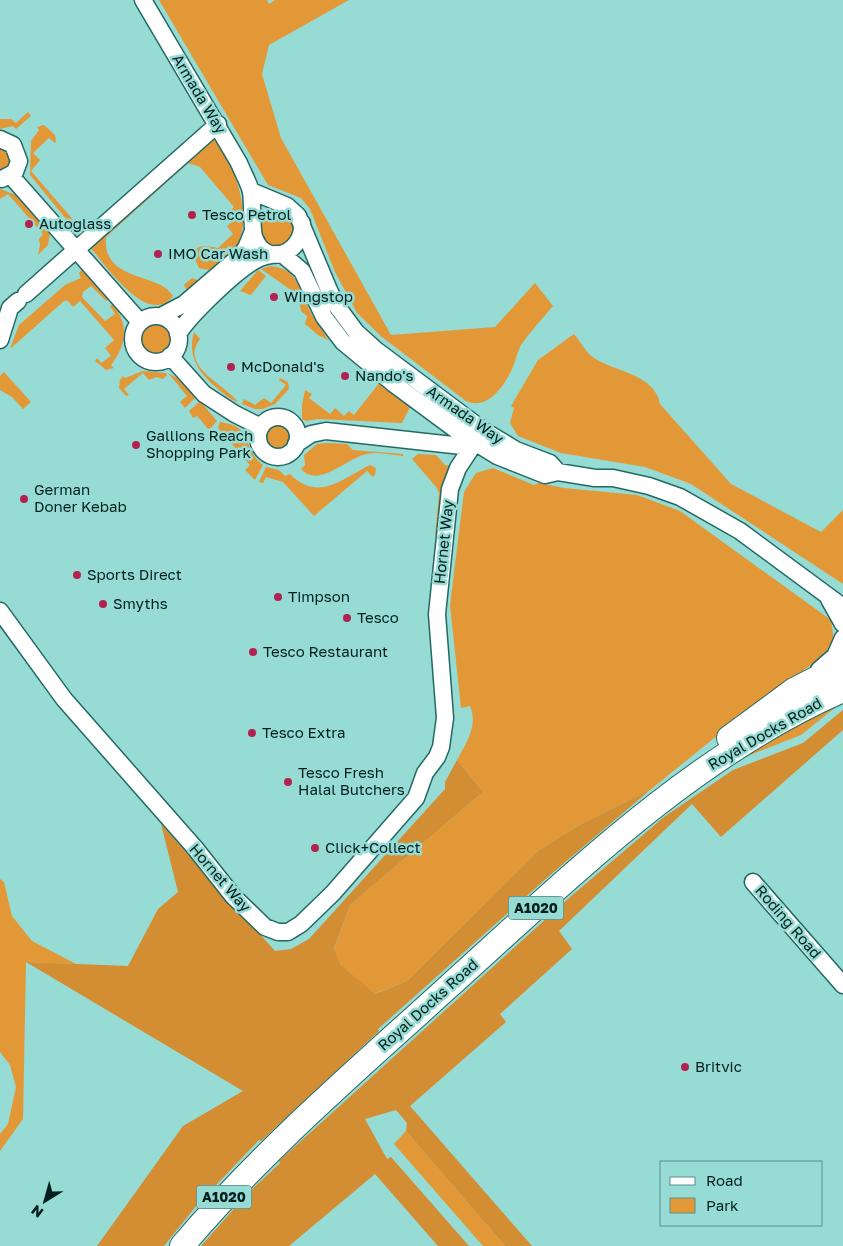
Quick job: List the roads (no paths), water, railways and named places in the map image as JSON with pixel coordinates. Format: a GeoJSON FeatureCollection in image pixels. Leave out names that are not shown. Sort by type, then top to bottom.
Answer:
{"type":"FeatureCollection","features":[{"type":"Feature","properties":{"kind":"highway","name":"Royal Docks Road"},"geometry":{"type":"LineString","coordinates":[[182,1246],[208,1215],[270,1151],[388,1041],[580,868],[688,780],[733,734],[794,690],[843,665]]}},
{"type":"Feature","properties":{"kind":"highway","name":"Royal Docks Road"},"geometry":{"type":"LineString","coordinates":[[688,780],[776,725],[843,690]]}},
{"type":"Feature","properties":{"kind":"street","name":"Armada Way"},"geometry":{"type":"LineString","coordinates":[[143,0],[240,163],[251,191],[254,238],[263,249],[279,254],[302,271],[324,317],[343,342],[394,384],[515,465],[545,475],[558,472],[632,481],[680,497],[740,531],[825,593],[842,614]]}},
{"type":"Feature","properties":{"kind":"street"},"geometry":{"type":"LineString","coordinates":[[0,340],[14,303],[77,250],[218,124]]}},
{"type":"Feature","properties":{"kind":"street"},"geometry":{"type":"LineString","coordinates":[[0,139],[13,145],[19,155],[18,167],[5,178],[77,250],[140,322]]}},
{"type":"Feature","properties":{"kind":"street","name":"Armada Way"},"geometry":{"type":"LineString","coordinates":[[251,191],[293,210],[302,222],[332,297],[356,332],[476,440]]}},
{"type":"Feature","properties":{"kind":"street"},"geometry":{"type":"LineString","coordinates":[[279,204],[269,206],[260,212],[246,248],[240,256],[184,304],[160,316],[146,318],[140,322],[133,334],[133,341],[138,354],[150,361],[158,361],[170,356],[177,346],[178,334],[193,314],[247,266],[259,258],[290,251],[301,239],[302,222]]}},
{"type":"Feature","properties":{"kind":"street"},"geometry":{"type":"LineString","coordinates":[[160,316],[172,323],[178,334]]}},
{"type":"Feature","properties":{"kind":"street"},"geometry":{"type":"LineString","coordinates":[[170,356],[204,394],[234,414],[261,428]]}},
{"type":"Feature","properties":{"kind":"street"},"geometry":{"type":"LineString","coordinates":[[296,444],[298,438],[295,426],[286,418],[269,419],[261,428],[260,445],[269,454],[275,456],[287,454],[296,444],[311,434],[326,431],[476,440]]}},
{"type":"Feature","properties":{"kind":"street","name":"Hornet Way"},"geometry":{"type":"LineString","coordinates":[[0,611],[64,699],[195,848],[233,896],[265,927],[278,932],[288,932],[301,924],[334,893],[416,798],[425,773],[437,757],[441,747],[445,718],[439,651],[439,586],[450,489],[458,468],[476,440]]}},
{"type":"Feature","properties":{"kind":"street"},"geometry":{"type":"LineString","coordinates":[[794,690],[834,656],[840,648],[843,638]]}},
{"type":"Feature","properties":{"kind":"street","name":"Roding Road"},"geometry":{"type":"LineString","coordinates":[[753,882],[843,985]]}},
{"type":"Feature","properties":{"kind":"place","name":"Tesco Petrol"},"geometry":{"type":"Point","coordinates":[192,215]}},
{"type":"Feature","properties":{"kind":"place","name":"Autoglass"},"geometry":{"type":"Point","coordinates":[29,224]}},
{"type":"Feature","properties":{"kind":"place","name":"IMO Car Wash"},"geometry":{"type":"Point","coordinates":[158,254]}},
{"type":"Feature","properties":{"kind":"place","name":"Wingstop"},"geometry":{"type":"Point","coordinates":[274,297]}},
{"type":"Feature","properties":{"kind":"place","name":"McDonald's"},"geometry":{"type":"Point","coordinates":[231,367]}},
{"type":"Feature","properties":{"kind":"place","name":"Nando's"},"geometry":{"type":"Point","coordinates":[345,376]}},
{"type":"Feature","properties":{"kind":"place","name":"Gallions Reach Shopping Park"},"geometry":{"type":"Point","coordinates":[136,445]}},
{"type":"Feature","properties":{"kind":"place","name":"German Doner Kebab"},"geometry":{"type":"Point","coordinates":[24,499]}},
{"type":"Feature","properties":{"kind":"place","name":"Sports Direct"},"geometry":{"type":"Point","coordinates":[77,575]}},
{"type":"Feature","properties":{"kind":"place","name":"Timpson"},"geometry":{"type":"Point","coordinates":[278,597]}},
{"type":"Feature","properties":{"kind":"place","name":"Smyths"},"geometry":{"type":"Point","coordinates":[103,604]}},
{"type":"Feature","properties":{"kind":"place","name":"Tesco"},"geometry":{"type":"Point","coordinates":[347,618]}},
{"type":"Feature","properties":{"kind":"place","name":"Tesco Restaurant"},"geometry":{"type":"Point","coordinates":[253,652]}},
{"type":"Feature","properties":{"kind":"place","name":"Tesco Extra"},"geometry":{"type":"Point","coordinates":[252,733]}},
{"type":"Feature","properties":{"kind":"place","name":"Tesco Fresh Halal Butchers"},"geometry":{"type":"Point","coordinates":[288,782]}},
{"type":"Feature","properties":{"kind":"place","name":"Click+Collect"},"geometry":{"type":"Point","coordinates":[315,848]}},
{"type":"Feature","properties":{"kind":"place","name":"Britvic"},"geometry":{"type":"Point","coordinates":[685,1067]}}]}
